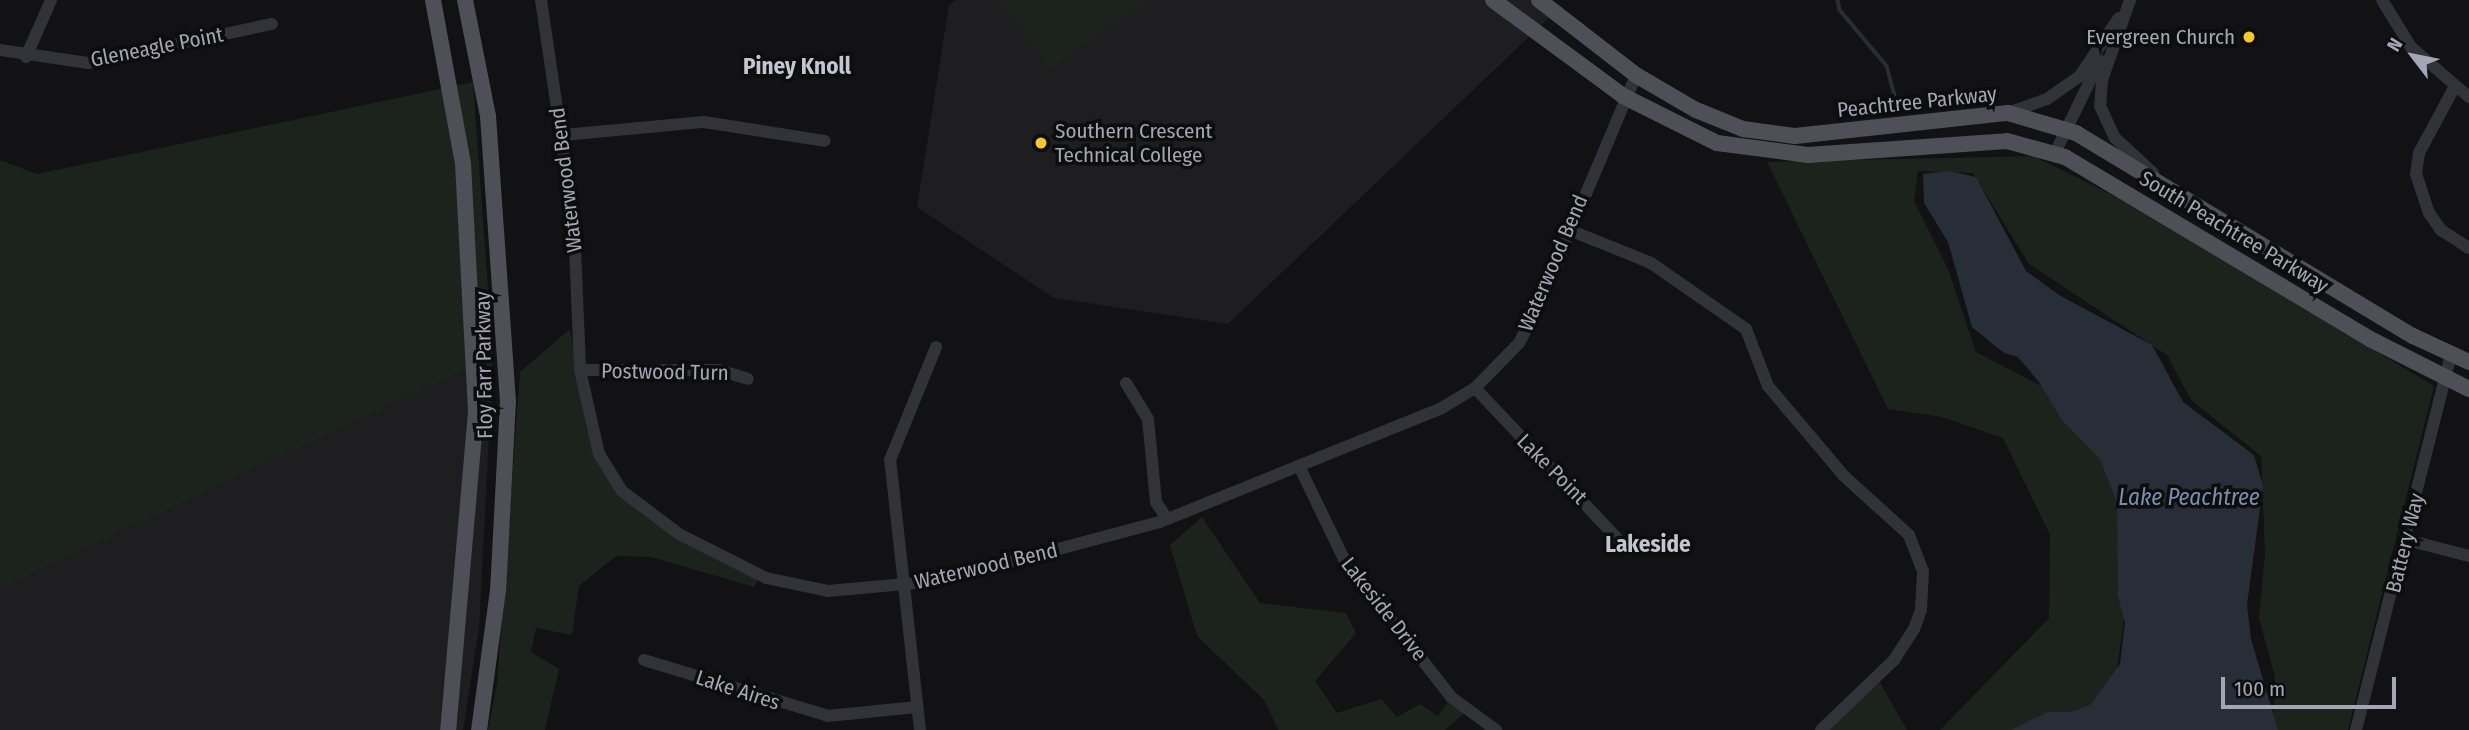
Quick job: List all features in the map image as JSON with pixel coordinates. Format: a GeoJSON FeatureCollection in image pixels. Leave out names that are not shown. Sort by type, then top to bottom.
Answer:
{"type":"FeatureCollection","features":[{"type":"Feature","properties":{"kind":"main road","name":"Floy Farr Parkway"},"geometry":{"type":"LineString","coordinates":[[433,0],[463,163],[476,412],[448,730]]}},
{"type":"Feature","properties":{"kind":"main road","name":"Floy Farr Parkway"},"geometry":{"type":"LineString","coordinates":[[465,0],[488,116],[508,401],[498,590],[479,730]]}},
{"type":"Feature","properties":{"kind":"main road"},"geometry":{"type":"LineString","coordinates":[[1493,0],[1623,96]]}},
{"type":"Feature","properties":{"kind":"main road"},"geometry":{"type":"LineString","coordinates":[[1539,0],[1636,75]]}},
{"type":"Feature","properties":{"kind":"main road","name":"Peachtree Parkway"},"geometry":{"type":"LineString","coordinates":[[1636,75],[1696,110],[1743,129],[1828,133],[2008,113],[2065,128],[2235,226]]}},
{"type":"Feature","properties":{"kind":"main road","name":"Peachtree Parkway"},"geometry":{"type":"LineString","coordinates":[[1623,96],[1717,143],[1832,154],[1968,141]]}},
{"type":"Feature","properties":{"kind":"main road","name":"South Peachtree Parkway"},"geometry":{"type":"LineString","coordinates":[[1968,141],[2007,141],[2055,153],[2445,380],[2469,389]]}},
{"type":"Feature","properties":{"kind":"main road","name":"South Peachtree Parkway"},"geometry":{"type":"LineString","coordinates":[[2235,226],[2451,355],[2469,362]]}},
{"type":"Feature","properties":{"kind":"street"},"geometry":{"type":"LineString","coordinates":[[26,57],[51,0]]}},
{"type":"Feature","properties":{"kind":"street","name":"Waterwood Bend"},"geometry":{"type":"LineString","coordinates":[[541,0],[574,224],[580,370],[589,422],[605,466],[622,491],[664,525],[749,572],[783,583],[828,591],[938,581],[1167,519],[1440,409],[1475,388],[1519,343],[1623,96],[1636,75]]}},
{"type":"Feature","properties":{"kind":"street"},"geometry":{"type":"LineString","coordinates":[[2008,113],[2048,99],[2079,78],[2130,0]]}},
{"type":"Feature","properties":{"kind":"street"},"geometry":{"type":"LineString","coordinates":[[2055,153],[2130,0]]}},
{"type":"Feature","properties":{"kind":"street"},"geometry":{"type":"LineString","coordinates":[[2130,0],[2102,80],[2101,106],[2115,138],[2164,183]]}},
{"type":"Feature","properties":{"kind":"street"},"geometry":{"type":"LineString","coordinates":[[2382,0],[2411,47],[2454,88],[2469,97]]}},
{"type":"Feature","properties":{"kind":"street","name":"Gleneagle Point"},"geometry":{"type":"LineString","coordinates":[[0,50],[26,57],[88,63],[272,24]]}},
{"type":"Feature","properties":{"kind":"street"},"geometry":{"type":"LineString","coordinates":[[2454,88],[2419,153],[2416,174],[2429,213],[2441,230],[2469,248]]}},
{"type":"Feature","properties":{"kind":"street"},"geometry":{"type":"LineString","coordinates":[[563,135],[705,122],[825,141]]}},
{"type":"Feature","properties":{"kind":"street"},"geometry":{"type":"LineString","coordinates":[[1567,229],[1651,263],[1746,329],[1768,386],[1844,476],[1909,536],[1923,571],[1921,610],[1914,629],[1894,660],[1821,730]]}},
{"type":"Feature","properties":{"kind":"street"},"geometry":{"type":"LineString","coordinates":[[920,730],[890,460],[936,348]]}},
{"type":"Feature","properties":{"kind":"street","name":"Battery Way"},"geometry":{"type":"LineString","coordinates":[[2356,730],[2407,540],[2451,355]]}},
{"type":"Feature","properties":{"kind":"street","name":"Postwood Turn"},"geometry":{"type":"LineString","coordinates":[[580,370],[719,370],[748,379]]}},
{"type":"Feature","properties":{"kind":"street"},"geometry":{"type":"LineString","coordinates":[[1126,383],[1148,419],[1156,502],[1167,519]]}},
{"type":"Feature","properties":{"kind":"street","name":"Lake Point"},"geometry":{"type":"LineString","coordinates":[[1475,388],[1628,550]]}},
{"type":"Feature","properties":{"kind":"street","name":"Lakeside Drive"},"geometry":{"type":"LineString","coordinates":[[1299,466],[1344,559],[1451,697],[1496,730]]}},
{"type":"Feature","properties":{"kind":"street"},"geometry":{"type":"LineString","coordinates":[[2407,540],[2469,556]]}},
{"type":"Feature","properties":{"kind":"street","name":"Lake Aires"},"geometry":{"type":"LineString","coordinates":[[644,660],[828,716],[917,707]]}},
{"type":"Feature","properties":{"kind":"shaded area"},"geometry":{"type":"Polygon","coordinates":[[[956,0],[1541,0],[1555,12],[1228,324],[1054,298],[917,207],[949,5],[956,0]]]}},
{"type":"Feature","properties":{"kind":"shaded area"},"geometry":{"type":"Polygon","coordinates":[[[1001,0],[1146,0],[1050,69],[1001,0]]]}},
{"type":"Feature","properties":{"kind":"shaded area"},"geometry":{"type":"Polygon","coordinates":[[[473,82],[493,357],[0,589],[0,160],[37,174],[473,82]]]}},
{"type":"Feature","properties":{"kind":"shaded area"},"geometry":{"type":"Polygon","coordinates":[[[2033,156],[2123,200],[2434,386],[2348,730],[2273,730],[2275,677],[2259,618],[2265,554],[2261,456],[2191,400],[2167,355],[2029,264],[1973,173],[1918,171],[1914,201],[1948,269],[1976,352],[2068,400],[2143,484],[2114,691],[2051,730],[1940,730],[2049,618],[2050,535],[2003,438],[1942,417],[1888,409],[1767,162],[2033,156]]]}},
{"type":"Feature","properties":{"kind":"shaded area"},"geometry":{"type":"Polygon","coordinates":[[[570,329],[587,431],[609,480],[664,530],[758,579],[754,587],[651,557],[616,556],[579,586],[572,635],[536,628],[531,652],[559,669],[545,730],[488,730],[497,683],[520,372],[570,329]]]}},
{"type":"Feature","properties":{"kind":"shaded area"},"geometry":{"type":"Polygon","coordinates":[[[493,357],[479,628],[463,730],[0,730],[0,589],[493,357]]]}},
{"type":"Feature","properties":{"kind":"shaded area"},"geometry":{"type":"Polygon","coordinates":[[[1202,517],[1260,603],[1346,613],[1356,633],[1315,681],[1337,713],[1381,699],[1397,717],[1420,704],[1438,716],[1451,697],[1463,714],[1445,730],[1278,730],[1265,701],[1197,636],[1170,545],[1202,517]]]}},
{"type":"Feature","properties":{"kind":"shaded area"},"geometry":{"type":"Polygon","coordinates":[[[1880,682],[1907,730],[1820,730],[1880,682]]]}},
{"type":"Feature","properties":{"kind":"water","name":"Lake Peachtree"},"geometry":{"type":"Polygon","coordinates":[[[1949,171],[1976,177],[2026,271],[2059,295],[2152,345],[2183,402],[2254,455],[2263,486],[2247,605],[2251,639],[2278,730],[2011,730],[2048,712],[2071,712],[2090,705],[2120,664],[2125,622],[2118,597],[2117,502],[2100,459],[2062,420],[2039,382],[2018,357],[2004,353],[1972,327],[1948,242],[1924,203],[1923,174],[1949,171]]]}},
{"type":"Feature","properties":{"kind":"waterway"},"geometry":{"type":"LineString","coordinates":[[1838,0],[1840,10],[1887,66],[1896,99]]}},
{"type":"Feature","properties":{"kind":"place","name":"Evergreen Church"},"geometry":{"type":"Point","coordinates":[2249,37]}},
{"type":"Feature","properties":{"kind":"place","name":"Southern Crescent Technical College"},"geometry":{"type":"Point","coordinates":[1041,143]}},
{"type":"Feature","properties":{"kind":"district","name":"Piney Knoll"},"geometry":{"type":"Point","coordinates":[797,66]}},
{"type":"Feature","properties":{"kind":"district","name":"Lakeside"},"geometry":{"type":"Point","coordinates":[1648,544]}}]}
